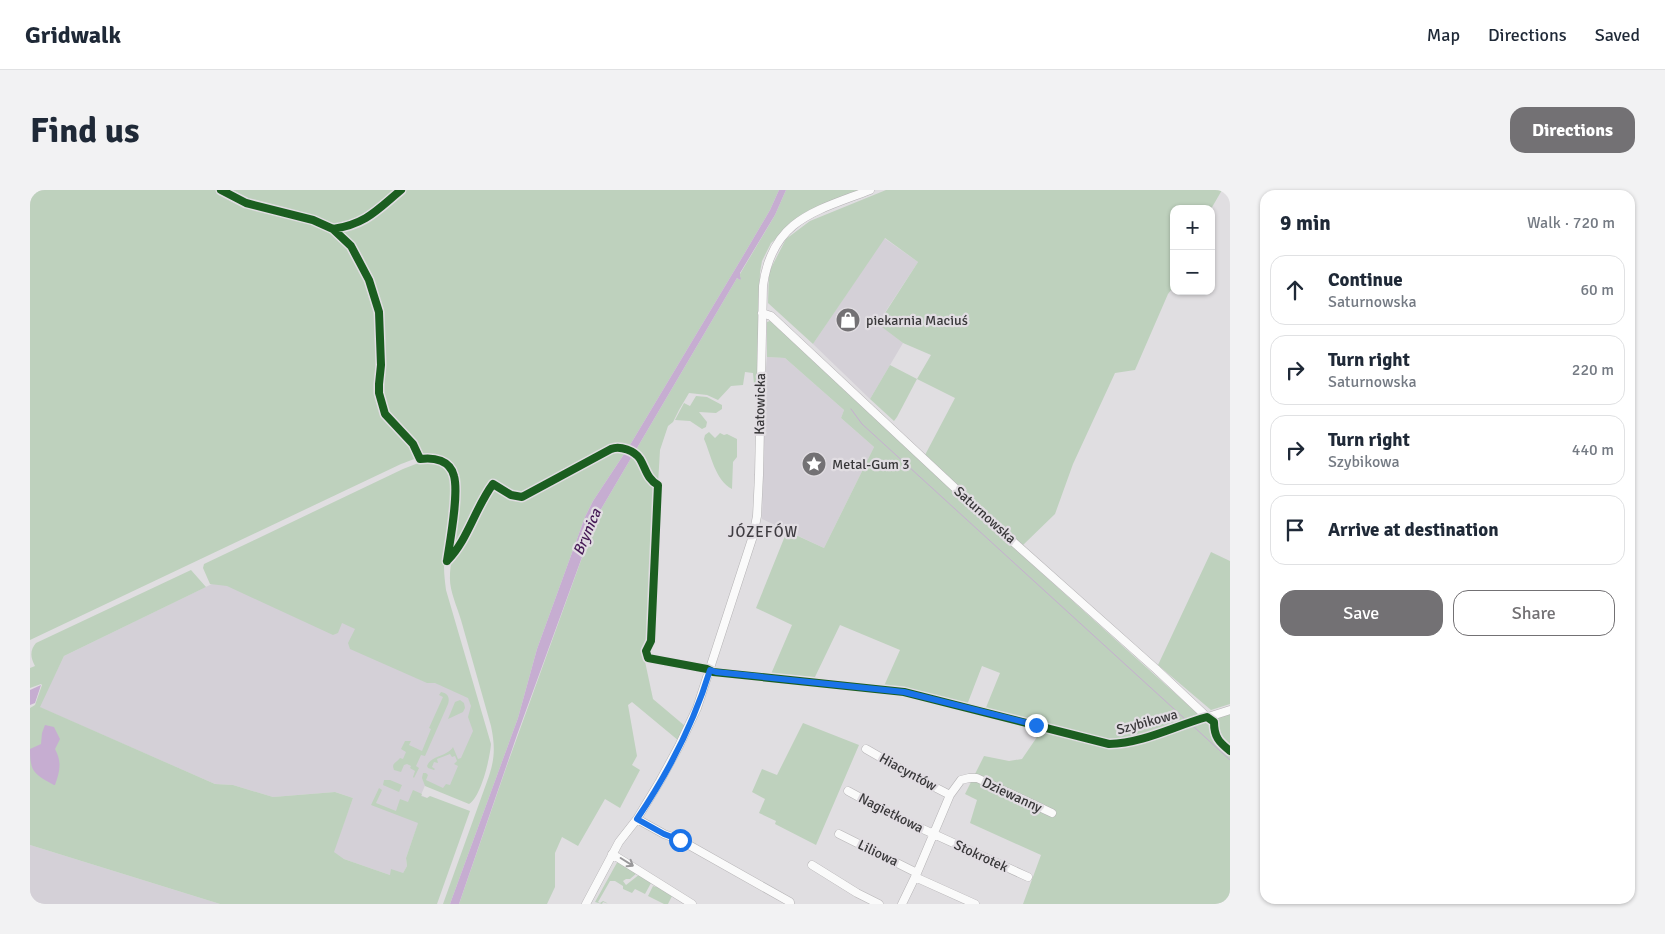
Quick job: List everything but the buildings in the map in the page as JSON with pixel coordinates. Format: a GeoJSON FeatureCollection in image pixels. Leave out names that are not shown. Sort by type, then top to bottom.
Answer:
{"type":"FeatureCollection","features":[{"type":"Feature","properties":{"kind":"street","name":"Katowicka"},"geometry":{"type":"LineString","coordinates":[[710,670],[753,536],[757,516],[762,313],[764,276],[770,257],[783,236],[803,217],[870,190]]}},
{"type":"Feature","properties":{"kind":"street","name":"Saturnowska"},"geometry":{"type":"LineString","coordinates":[[762,313],[771,316],[988,518],[1207,717]]}},
{"type":"Feature","properties":{"kind":"street","name":"Szybikowa"},"geometry":{"type":"LineString","coordinates":[[710,670],[904,692],[1109,744],[1136,740],[1230,710]]}},
{"type":"Feature","properties":{"kind":"street"},"geometry":{"type":"LineString","coordinates":[[589,903],[612,854],[637,819],[684,738],[710,670]]}},
{"type":"Feature","properties":{"kind":"street","name":"Hiacyntów"},"geometry":{"type":"LineString","coordinates":[[866,749],[912,776],[950,795]]}},
{"type":"Feature","properties":{"kind":"street","name":"Dziewanny"},"geometry":{"type":"LineString","coordinates":[[950,795],[961,780],[977,778],[1052,813]]}},
{"type":"Feature","properties":{"kind":"street","name":"Nagietkowa"},"geometry":{"type":"LineString","coordinates":[[848,791],[892,816],[934,835]]}},
{"type":"Feature","properties":{"kind":"street"},"geometry":{"type":"LineString","coordinates":[[902,904],[950,795]]}},
{"type":"Feature","properties":{"kind":"street"},"geometry":{"type":"LineString","coordinates":[[637,819],[664,834],[680,840],[792,903]]}},
{"type":"Feature","properties":{"kind":"street","name":"Liliowa"},"geometry":{"type":"LineString","coordinates":[[839,834],[975,904]]}},
{"type":"Feature","properties":{"kind":"street","name":"Stokrotek"},"geometry":{"type":"LineString","coordinates":[[934,835],[1028,878]]}},
{"type":"Feature","properties":{"kind":"street"},"geometry":{"type":"LineString","coordinates":[[612,854],[692,904]]}},
{"type":"Feature","properties":{"kind":"street"},"geometry":{"type":"LineString","coordinates":[[812,866],[856,893],[879,904]]}},
{"type":"Feature","properties":{"kind":"shaded area"},"geometry":{"type":"Polygon","coordinates":[[[884,238],[918,262],[878,323],[903,343],[870,399],[813,344],[884,238]]]}},
{"type":"Feature","properties":{"kind":"shaded area","name":"Metal-Gum 3"},"geometry":{"type":"Polygon","coordinates":[[[767,357],[785,358],[844,410],[841,418],[874,447],[824,548],[762,519],[767,357]]]}},
{"type":"Feature","properties":{"kind":"shaded area"},"geometry":{"type":"Polygon","coordinates":[[[218,581],[340,620],[472,695],[481,725],[451,793],[426,783],[421,795],[427,798],[406,858],[407,866],[403,873],[390,875],[344,859],[333,852],[353,798],[335,792],[273,797],[233,785],[215,784],[39,707],[64,656],[218,581]]]}},
{"type":"Feature","properties":{"kind":"shaded area"},"geometry":{"type":"Polygon","coordinates":[[[30,845],[220,904],[30,904],[30,845]]]}},
{"type":"Feature","properties":{"kind":"green space"},"geometry":{"type":"Polygon","coordinates":[[[30,190],[779,190],[770,210],[743,256],[585,517],[537,649],[518,718],[450,904],[443,904],[489,776],[494,745],[491,726],[451,587],[450,576],[457,517],[458,485],[456,472],[446,458],[433,455],[413,459],[401,464],[30,640],[30,190]]]}},
{"type":"Feature","properties":{"kind":"green space"},"geometry":{"type":"Polygon","coordinates":[[[786,190],[860,190],[802,215],[771,243],[762,261],[760,272],[757,384],[754,384],[753,373],[745,372],[743,385],[731,386],[718,400],[707,395],[689,393],[673,422],[668,426],[660,450],[649,640],[643,652],[653,699],[685,726],[679,741],[632,702],[628,705],[637,756],[632,765],[640,770],[620,808],[605,799],[578,846],[562,837],[555,853],[555,887],[547,904],[459,904],[597,516],[737,278],[740,280],[740,274],[775,215],[786,190]]]}},
{"type":"Feature","properties":{"kind":"green space"},"geometry":{"type":"Polygon","coordinates":[[[886,190],[1222,190],[1213,205],[1170,205],[1170,291],[1135,370],[1115,373],[1073,464],[1055,514],[1023,545],[1001,526],[996,532],[1207,722],[1230,714],[1230,904],[1023,904],[1041,855],[970,823],[977,800],[965,794],[984,756],[1009,761],[1022,759],[1037,737],[1035,723],[985,710],[1000,673],[982,666],[967,705],[884,686],[900,650],[840,625],[814,679],[771,674],[792,625],[756,608],[787,531],[824,548],[874,447],[841,418],[844,410],[785,358],[767,357],[767,322],[770,321],[925,455],[955,398],[917,379],[931,355],[903,343],[878,324],[918,262],[885,238],[813,344],[768,303],[769,272],[786,239],[810,221],[886,190]]]}},
{"type":"Feature","properties":{"kind":"green space"},"geometry":{"type":"Polygon","coordinates":[[[890,365],[917,379],[894,421],[870,399],[890,365]]]}},
{"type":"Feature","properties":{"kind":"green space"},"geometry":{"type":"Polygon","coordinates":[[[696,396],[707,397],[722,405],[722,409],[716,413],[699,412],[707,422],[706,427],[702,429],[690,421],[675,420],[684,403],[690,406],[696,396]]]}},
{"type":"Feature","properties":{"kind":"green space"},"geometry":{"type":"Polygon","coordinates":[[[709,432],[715,438],[720,433],[737,439],[737,457],[733,462],[732,489],[721,480],[714,467],[704,439],[705,435],[709,432]]]}},
{"type":"Feature","properties":{"kind":"green space"},"geometry":{"type":"Polygon","coordinates":[[[430,461],[443,464],[449,473],[452,485],[452,513],[444,567],[446,590],[491,744],[481,786],[469,804],[425,786],[422,778],[423,773],[426,773],[428,775],[426,780],[443,788],[446,784],[450,785],[458,766],[454,764],[457,761],[455,756],[452,757],[450,754],[437,759],[438,763],[434,762],[432,767],[434,770],[427,766],[429,762],[447,753],[453,747],[458,759],[461,758],[473,731],[468,717],[471,706],[468,698],[435,683],[427,683],[350,649],[348,643],[355,629],[342,623],[338,633],[333,635],[227,586],[210,584],[203,568],[204,564],[403,469],[421,462],[430,461]]]}},
{"type":"Feature","properties":{"kind":"green space"},"geometry":{"type":"Polygon","coordinates":[[[1211,552],[1230,561],[1230,704],[1211,710],[1158,665],[1211,552]]]}},
{"type":"Feature","properties":{"kind":"green space"},"geometry":{"type":"Polygon","coordinates":[[[191,570],[206,587],[64,656],[40,707],[215,784],[233,785],[273,797],[335,792],[353,798],[334,852],[344,859],[390,875],[391,869],[403,873],[407,866],[406,858],[418,823],[371,805],[379,788],[382,790],[376,803],[396,811],[400,799],[408,802],[413,790],[422,794],[421,796],[427,798],[430,796],[470,811],[437,904],[220,904],[30,845],[30,708],[35,705],[42,685],[30,688],[30,668],[35,666],[31,654],[34,646],[36,643],[191,570]]]}},
{"type":"Feature","properties":{"kind":"green space"},"geometry":{"type":"Polygon","coordinates":[[[441,692],[448,696],[448,704],[425,756],[421,755],[416,766],[419,768],[414,778],[415,771],[407,764],[404,765],[401,772],[394,770],[394,764],[400,758],[403,759],[406,752],[401,749],[405,741],[411,741],[409,745],[422,751],[431,729],[429,728],[443,697],[439,695],[441,692]]]}},
{"type":"Feature","properties":{"kind":"green space"},"geometry":{"type":"Polygon","coordinates":[[[460,700],[464,703],[465,708],[463,712],[448,719],[455,702],[460,700]]]}},
{"type":"Feature","properties":{"kind":"green space"},"geometry":{"type":"Polygon","coordinates":[[[803,723],[859,745],[816,845],[775,824],[776,821],[759,813],[765,799],[752,792],[762,769],[777,775],[803,723]]]}},
{"type":"Feature","properties":{"kind":"green space"},"geometry":{"type":"Polygon","coordinates":[[[384,780],[390,780],[402,785],[399,792],[383,785],[384,780]]]}},
{"type":"Feature","properties":{"kind":"green space"},"geometry":{"type":"Polygon","coordinates":[[[619,859],[637,873],[630,879],[623,881],[626,885],[640,874],[651,883],[645,894],[635,889],[632,893],[623,889],[623,886],[615,881],[610,881],[598,902],[603,901],[609,904],[603,902],[602,904],[595,902],[619,859]]]}},
{"type":"Feature","properties":{"kind":"green space"},"geometry":{"type":"Polygon","coordinates":[[[653,886],[657,886],[672,896],[668,904],[648,896],[653,886]]]}},
{"type":"Feature","properties":{"kind":"water","name":"Brynica"},"geometry":{"type":"Polygon","coordinates":[[[779,190],[786,190],[775,215],[740,273],[740,280],[737,278],[597,516],[517,735],[459,904],[450,904],[518,718],[537,649],[585,517],[743,256],[770,210],[779,190]]]}},
{"type":"Feature","properties":{"kind":"water"},"geometry":{"type":"Polygon","coordinates":[[[41,685],[35,703],[30,705],[30,690],[41,685]]]}},
{"type":"Feature","properties":{"kind":"water"},"geometry":{"type":"Polygon","coordinates":[[[45,725],[54,727],[60,739],[55,749],[60,767],[55,785],[34,772],[31,763],[30,749],[41,744],[45,725]]]}},
{"type":"Feature","properties":{"kind":"waterway"},"geometry":{"type":"LineString","coordinates":[[851,409],[862,424],[1185,719]]}},
{"type":"Feature","properties":{"kind":"waterway"},"geometry":{"type":"LineString","coordinates":[[1194,727],[1230,760]]}},
{"type":"Feature","properties":{"kind":"cycle path"},"geometry":{"type":"LineString","coordinates":[[221,190],[246,203],[313,220],[333,229],[351,246],[369,280],[379,312],[381,365],[379,393],[385,414],[413,444],[420,459],[436,459],[441,461],[449,466],[454,476],[455,506],[447,561]]}},
{"type":"Feature","properties":{"kind":"cycle path"},"geometry":{"type":"LineString","coordinates":[[333,229],[363,220],[401,190]]}},
{"type":"Feature","properties":{"kind":"cycle path"},"geometry":{"type":"LineString","coordinates":[[447,561],[461,543],[493,484],[511,495],[522,497],[611,449],[623,448],[638,456],[649,477],[658,485],[651,641],[646,651],[648,658],[707,669],[713,672],[904,692],[1109,744],[1134,741],[1207,717],[1214,722],[1218,739],[1230,751]]}},
{"type":"Feature","properties":{"kind":"place","name":"piekarnia Maciuś"},"geometry":{"type":"Point","coordinates":[848,320]}},
{"type":"Feature","properties":{"kind":"place","name":"Metal-Gum 3"},"geometry":{"type":"Point","coordinates":[814,464]}},
{"type":"Feature","properties":{"kind":"district","name":"JÓZEFÓW"},"geometry":{"type":"Point","coordinates":[763,532]}},
{"type":"Feature","properties":{"kind":"route"},"geometry":{"type":"LineString","coordinates":[[680,840],[664,834],[637,819],[684,738],[710,670],[714,672],[904,692],[1036,725]]}}]}
